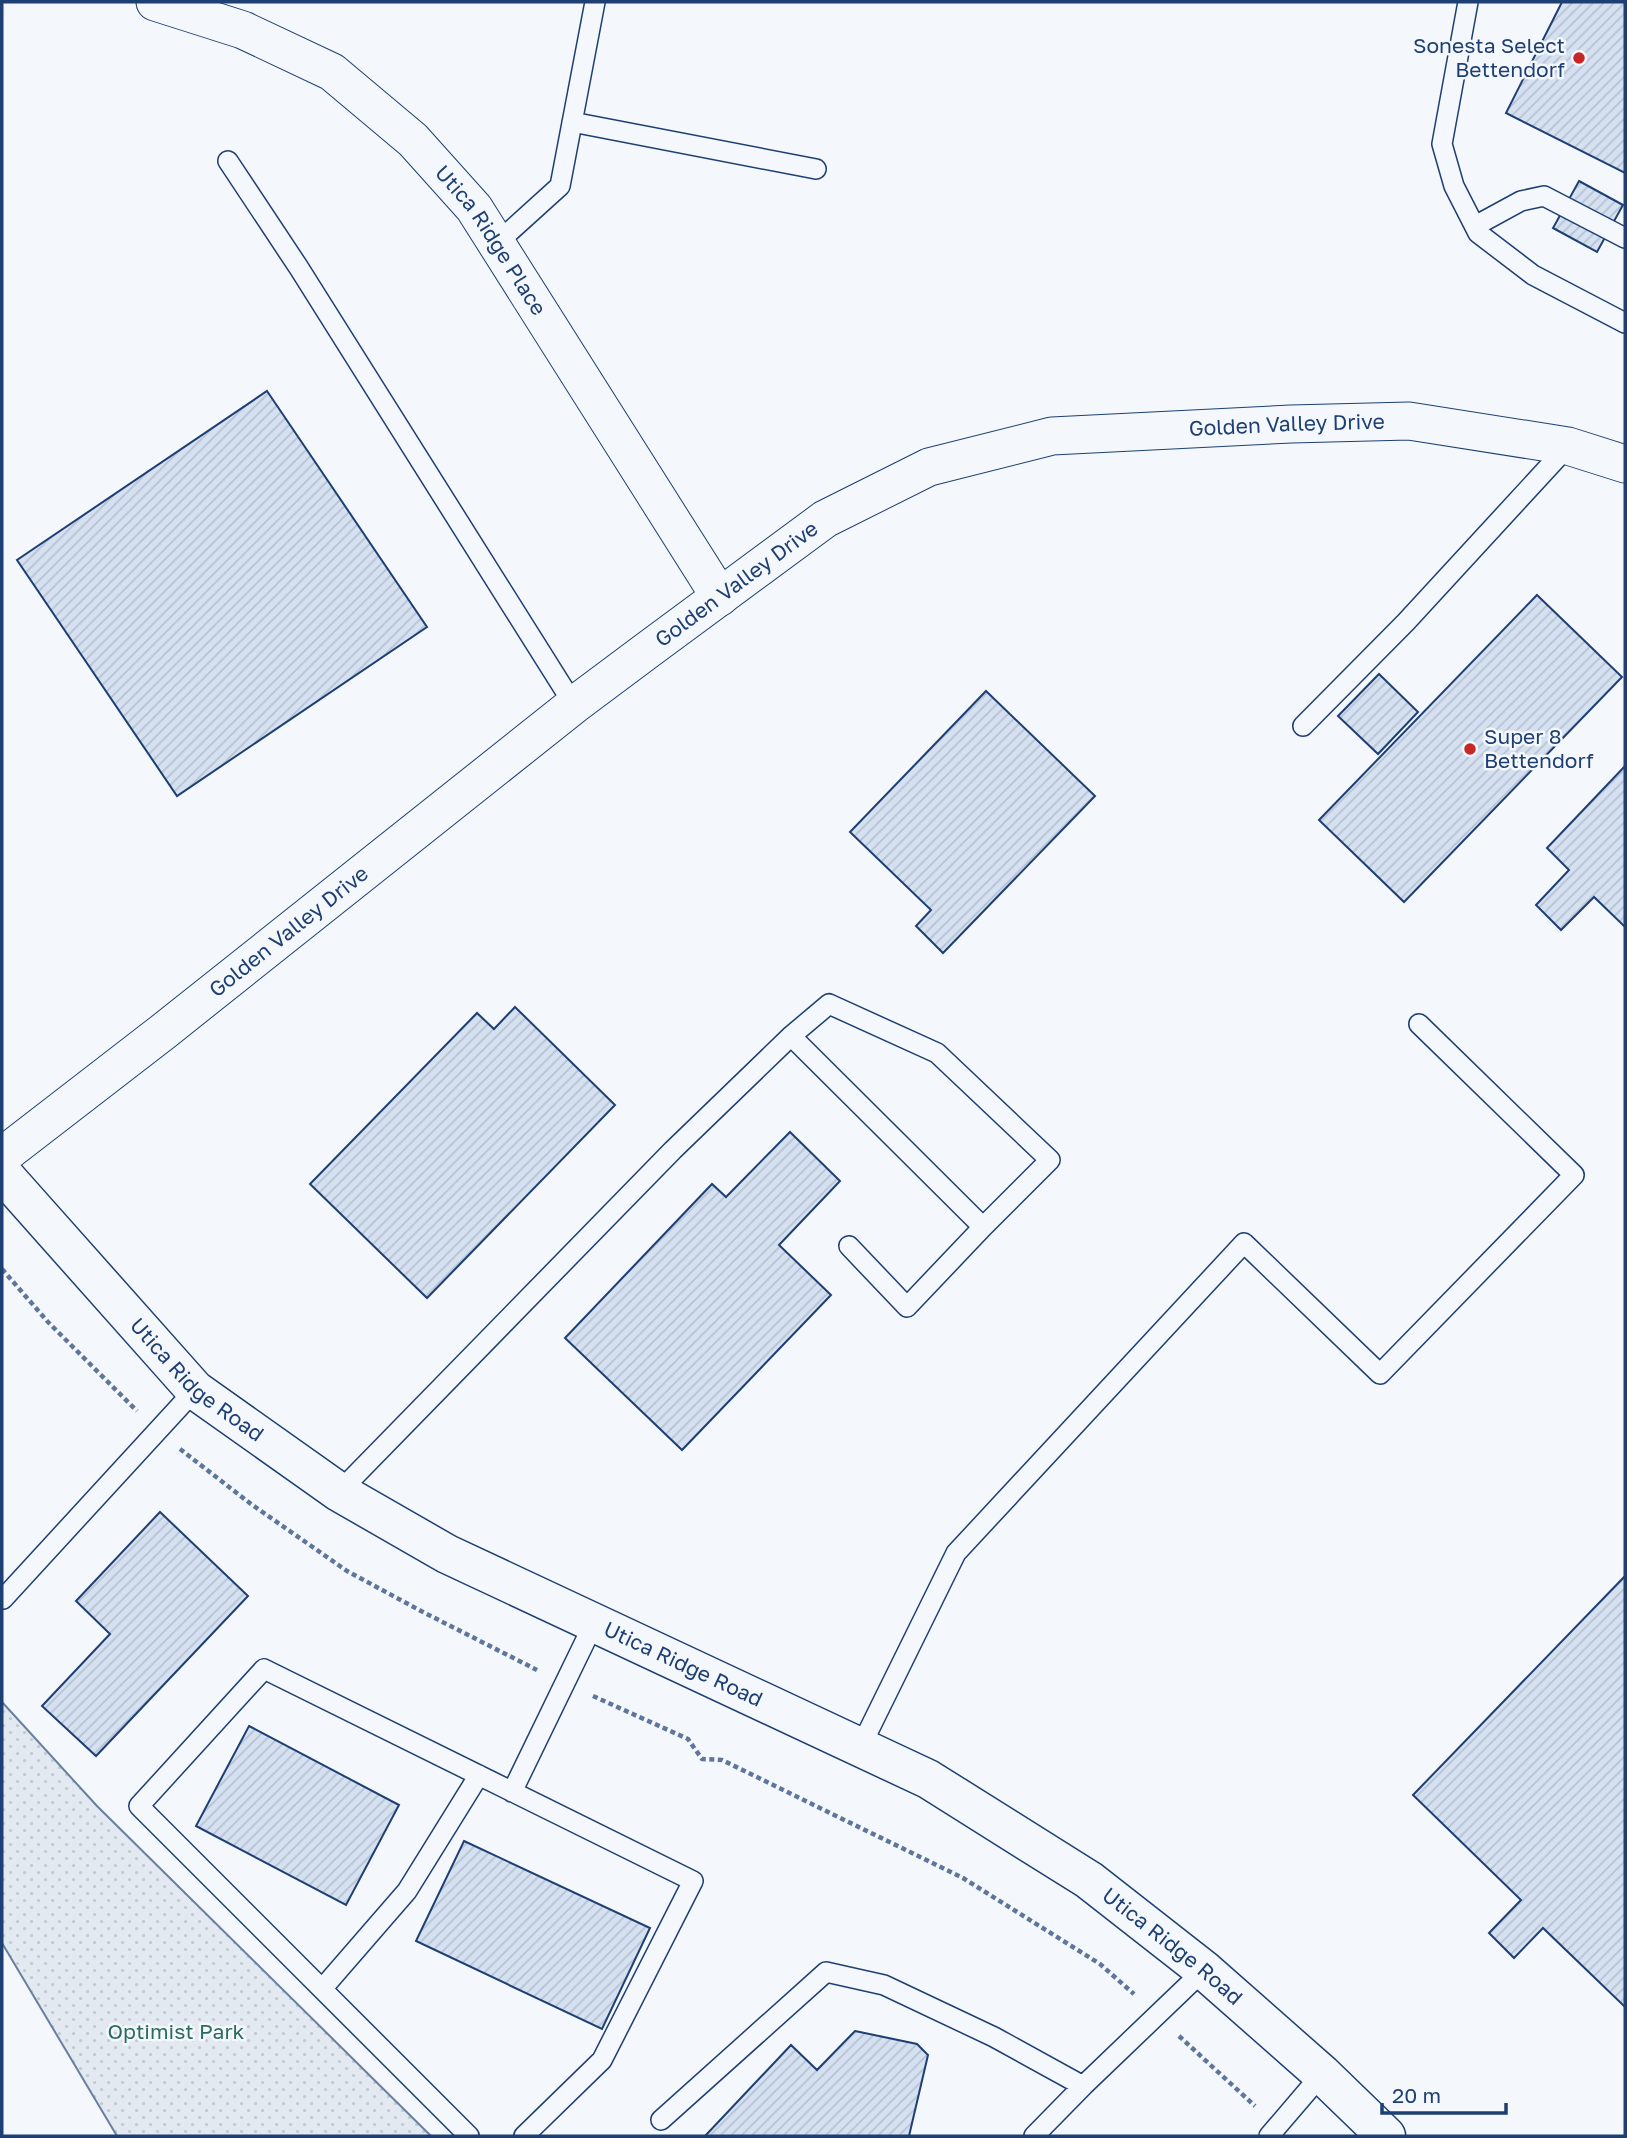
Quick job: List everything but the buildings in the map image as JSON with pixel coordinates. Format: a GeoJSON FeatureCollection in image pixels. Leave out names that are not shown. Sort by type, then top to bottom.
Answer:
{"type":"FeatureCollection","features":[{"type":"Feature","properties":{"kind":"main road","name":"Utica Ridge Road"},"geometry":{"type":"LineString","coordinates":[[2,1173],[195,1390],[339,1492],[447,1553],[928,1780],[1089,1881],[1204,1970],[1322,2074],[1386,2136]]}},
{"type":"Feature","properties":{"kind":"street","name":"Utica Ridge Place"},"geometry":{"type":"LineString","coordinates":[[155,2],[243,30],[332,72],[413,140],[474,208],[720,597]]}},
{"type":"Feature","properties":{"kind":"street","name":"Golden Valley Drive"},"geometry":{"type":"LineString","coordinates":[[2,1156],[164,1031],[574,705],[825,519],[929,467],[1052,436],[1409,421],[1568,446],[1625,464]]}},
{"type":"Feature","properties":{"kind":"lane"},"geometry":{"type":"LineString","coordinates":[[497,243],[559,186],[595,2]]}},
{"type":"Feature","properties":{"kind":"lane"},"geometry":{"type":"LineString","coordinates":[[1468,2],[1442,144],[1454,186],[1478,233],[1533,275],[1625,323]]}},
{"type":"Feature","properties":{"kind":"lane"},"geometry":{"type":"LineString","coordinates":[[572,122],[816,169]]}},
{"type":"Feature","properties":{"kind":"lane"},"geometry":{"type":"LineString","coordinates":[[228,162],[306,279],[574,705]]}},
{"type":"Feature","properties":{"kind":"lane"},"geometry":{"type":"LineString","coordinates":[[1475,226],[1521,201],[1544,196],[1625,239]]}},
{"type":"Feature","properties":{"kind":"lane"},"geometry":{"type":"LineString","coordinates":[[1303,726],[1406,622],[1568,446]]}},
{"type":"Feature","properties":{"kind":"lane"},"geometry":{"type":"LineString","coordinates":[[339,1492],[673,1150],[791,1036],[829,1004],[937,1052],[1050,1160],[907,1307],[849,1246]]}},
{"type":"Feature","properties":{"kind":"lane"},"geometry":{"type":"LineString","coordinates":[[860,1748],[956,1553],[1244,1243],[1380,1374],[1574,1175],[1419,1024]]}},
{"type":"Feature","properties":{"kind":"lane"},"geometry":{"type":"LineString","coordinates":[[791,1036],[983,1227]]}},
{"type":"Feature","properties":{"kind":"lane"},"geometry":{"type":"LineString","coordinates":[[3,1599],[195,1390]]}},
{"type":"Feature","properties":{"kind":"lane"},"geometry":{"type":"LineString","coordinates":[[512,1792],[594,1623]]}},
{"type":"Feature","properties":{"kind":"lane"},"geometry":{"type":"LineString","coordinates":[[469,2136],[139,1806],[264,1669],[693,1881],[602,2060],[524,2136]]}},
{"type":"Feature","properties":{"kind":"lane"},"geometry":{"type":"LineString","coordinates":[[322,1989],[407,1891],[479,1775]]}},
{"type":"Feature","properties":{"kind":"lane"},"geometry":{"type":"LineString","coordinates":[[1034,2136],[1204,1970]]}},
{"type":"Feature","properties":{"kind":"lane"},"geometry":{"type":"LineString","coordinates":[[661,2120],[826,1972],[884,1985],[994,2037],[1083,2086]]}},
{"type":"Feature","properties":{"kind":"lane"},"geometry":{"type":"LineString","coordinates":[[1273,2131],[1322,2074]]}},
{"type":"Feature","properties":{"kind":"path"},"geometry":{"type":"LineString","coordinates":[[2,1269],[48,1322],[157,1431],[251,1504],[347,1571],[564,1684],[688,1739],[702,1759],[722,1760],[963,1878],[1100,1964],[1157,2015],[1273,2131]]}},
{"type":"Feature","properties":{"kind":"green space","name":"Optimist Park"},"geometry":{"type":"Polygon","coordinates":[[[2,1702],[97,1806],[431,2136],[117,2136],[2,1943],[2,1702]]]}},
{"type":"Feature","properties":{"kind":"place","name":"Sonesta Select Bettendorf"},"geometry":{"type":"Point","coordinates":[1579,58]}},
{"type":"Feature","properties":{"kind":"place","name":"Super 8 Bettendorf"},"geometry":{"type":"Point","coordinates":[1470,749]}}]}
